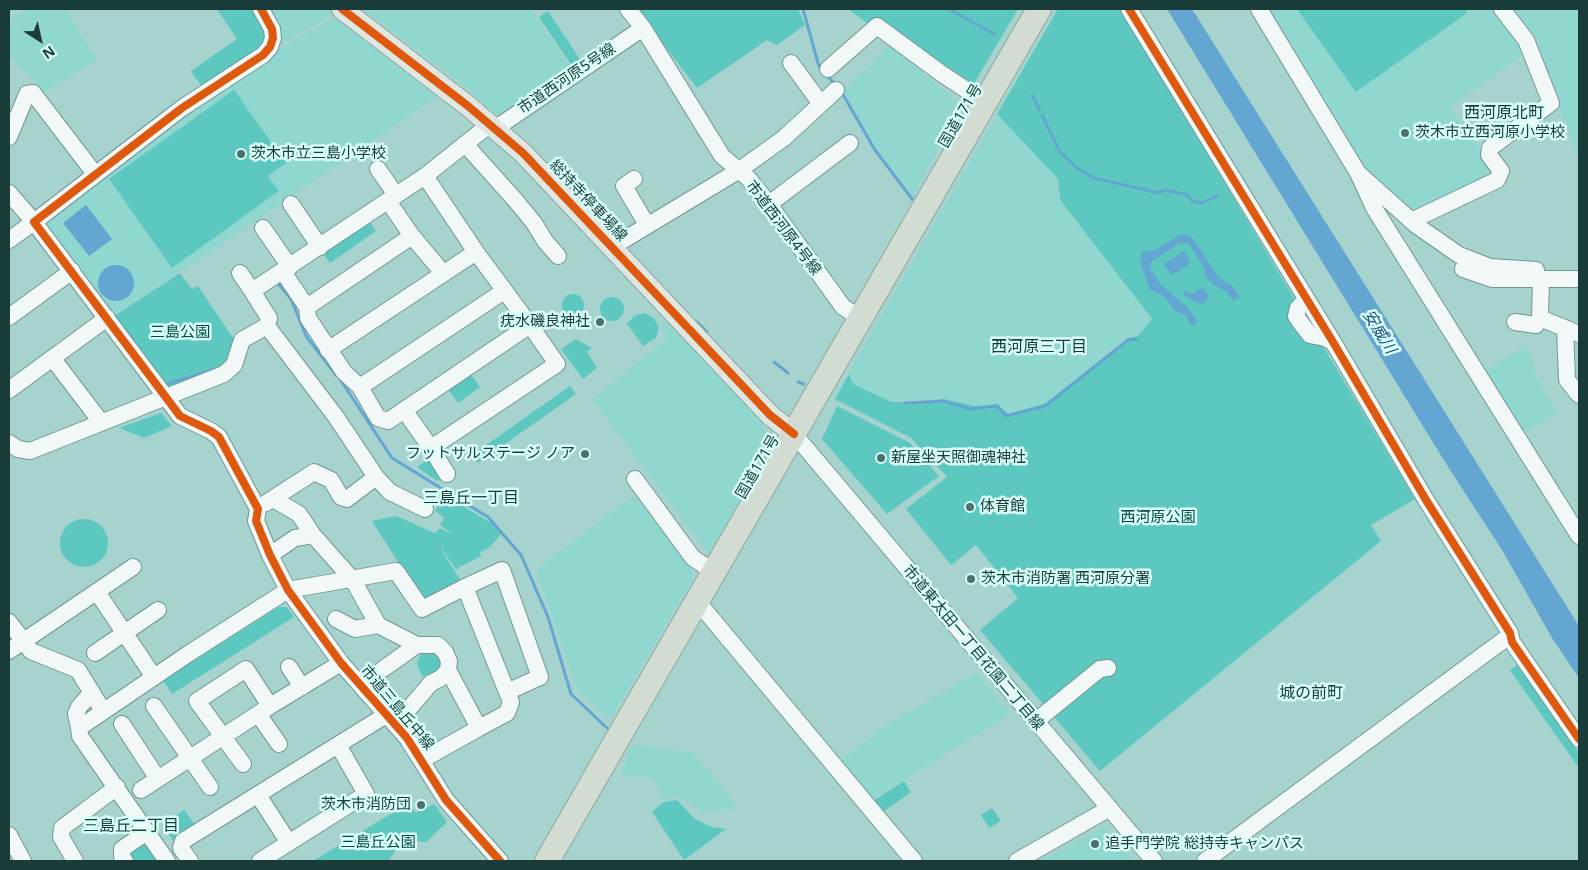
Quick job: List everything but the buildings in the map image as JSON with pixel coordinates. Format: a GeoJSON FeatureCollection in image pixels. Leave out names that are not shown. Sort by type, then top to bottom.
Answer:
{"type":"FeatureCollection","features":[{"type":"Feature","properties":{"kind":"highway","name":"国道171号"},"geometry":{"type":"LineString","coordinates":[[547,861],[1037,9]]}},
{"type":"Feature","properties":{"kind":"main road","name":"総持寺停車場線"},"geometry":{"type":"LineString","coordinates":[[342,9],[490,124],[523,153],[770,415],[794,434]]}},
{"type":"Feature","properties":{"kind":"street"},"geometry":{"type":"LineString","coordinates":[[9,240],[182,108],[263,55],[270,47],[273,38],[272,29],[262,9]]}},
{"type":"Feature","properties":{"kind":"street","name":"市道西河原4号線"},"geometry":{"type":"LineString","coordinates":[[628,9],[643,28],[722,156],[749,179],[769,204],[843,308],[860,318]]}},
{"type":"Feature","properties":{"kind":"street"},"geometry":{"type":"LineString","coordinates":[[1129,9],[1311,306],[1303,303],[1298,308],[1296,316],[1310,335],[1333,342],[1426,500],[1510,633],[1512,642],[1579,739]]}},
{"type":"Feature","properties":{"kind":"street"},"geometry":{"type":"LineString","coordinates":[[1259,9],[1358,173],[1374,208],[1579,536]]}},
{"type":"Feature","properties":{"kind":"street"},"geometry":{"type":"LineString","coordinates":[[1411,220],[1497,180],[1501,171],[1489,155],[1490,148],[1551,103],[1526,40],[1502,9]]}},
{"type":"Feature","properties":{"kind":"street"},"geometry":{"type":"LineString","coordinates":[[828,69],[877,26],[942,74],[985,102]]}},
{"type":"Feature","properties":{"kind":"street","name":"市道西河原5号線"},"geometry":{"type":"LineString","coordinates":[[490,124],[499,126],[643,28]]}},
{"type":"Feature","properties":{"kind":"street"},"geometry":{"type":"LineString","coordinates":[[791,63],[821,104]]}},
{"type":"Feature","properties":{"kind":"street"},"geometry":{"type":"LineString","coordinates":[[612,247],[738,171],[784,138],[836,90]]}},
{"type":"Feature","properties":{"kind":"street"},"geometry":{"type":"LineString","coordinates":[[9,137],[27,94],[33,93],[95,174]]}},
{"type":"Feature","properties":{"kind":"street"},"geometry":{"type":"LineString","coordinates":[[252,291],[287,270],[424,176],[490,124]]}},
{"type":"Feature","properties":{"kind":"street"},"geometry":{"type":"LineString","coordinates":[[769,204],[850,143]]}},
{"type":"Feature","properties":{"kind":"street"},"geometry":{"type":"LineString","coordinates":[[465,144],[534,222],[545,241],[558,256]]}},
{"type":"Feature","properties":{"kind":"street"},"geometry":{"type":"LineString","coordinates":[[378,169],[412,236],[443,273]]}},
{"type":"Feature","properties":{"kind":"street"},"geometry":{"type":"LineString","coordinates":[[1358,173],[1411,220],[1459,256],[1490,267],[1579,279]]}},
{"type":"Feature","properties":{"kind":"street"},"geometry":{"type":"LineString","coordinates":[[424,176],[557,364],[430,448]]}},
{"type":"Feature","properties":{"kind":"street"},"geometry":{"type":"LineString","coordinates":[[625,180],[647,225]]}},
{"type":"Feature","properties":{"kind":"street"},"geometry":{"type":"LineString","coordinates":[[9,193],[72,271],[185,420],[211,431],[219,437],[258,509],[314,472],[331,480],[341,497],[347,499],[376,477]]}},
{"type":"Feature","properties":{"kind":"street"},"geometry":{"type":"LineString","coordinates":[[291,204],[320,247]]}},
{"type":"Feature","properties":{"kind":"street"},"geometry":{"type":"LineString","coordinates":[[262,228],[307,307],[308,318],[344,372],[360,387],[378,418],[388,421],[530,325]]}},
{"type":"Feature","properties":{"kind":"street"},"geometry":{"type":"LineString","coordinates":[[307,307],[412,236]]}},
{"type":"Feature","properties":{"kind":"street"},"geometry":{"type":"LineString","coordinates":[[328,350],[476,252]]}},
{"type":"Feature","properties":{"kind":"street"},"geometry":{"type":"LineString","coordinates":[[1464,269],[1476,275],[1492,279],[1539,274]]}},
{"type":"Feature","properties":{"kind":"street"},"geometry":{"type":"LineString","coordinates":[[9,316],[72,271]]}},
{"type":"Feature","properties":{"kind":"street"},"geometry":{"type":"LineString","coordinates":[[9,443],[18,449],[30,451],[224,374],[232,368],[242,340],[267,326],[270,318],[240,273]]}},
{"type":"Feature","properties":{"kind":"street"},"geometry":{"type":"LineString","coordinates":[[1515,322],[1536,326],[1540,318],[1539,274]]}},
{"type":"Feature","properties":{"kind":"street"},"geometry":{"type":"LineString","coordinates":[[360,387],[504,290]]}},
{"type":"Feature","properties":{"kind":"street"},"geometry":{"type":"LineString","coordinates":[[9,390],[107,318]]}},
{"type":"Feature","properties":{"kind":"street"},"geometry":{"type":"LineString","coordinates":[[1540,318],[1572,331],[1567,380],[1579,395]]}},
{"type":"Feature","properties":{"kind":"street"},"geometry":{"type":"LineString","coordinates":[[267,326],[336,416],[376,477],[390,492],[425,509]]}},
{"type":"Feature","properties":{"kind":"street"},"geometry":{"type":"LineString","coordinates":[[53,359],[101,422]]}},
{"type":"Feature","properties":{"kind":"street"},"geometry":{"type":"LineString","coordinates":[[404,410],[447,474]]}},
{"type":"Feature","properties":{"kind":"street","name":"市道東太田一丁目花園二丁目線"},"geometry":{"type":"LineString","coordinates":[[794,434],[1154,861]]}},
{"type":"Feature","properties":{"kind":"street"},"geometry":{"type":"LineString","coordinates":[[635,479],[693,558],[714,572]]}},
{"type":"Feature","properties":{"kind":"street"},"geometry":{"type":"LineString","coordinates":[[273,499],[299,514],[313,535],[338,549],[378,625],[417,645],[438,646],[445,652],[449,661],[448,670],[479,728]]}},
{"type":"Feature","properties":{"kind":"street","name":"市道三島丘中線"},"geometry":{"type":"LineString","coordinates":[[258,509],[256,521],[273,562],[288,590],[341,664],[407,738],[446,800],[500,861]]}},
{"type":"Feature","properties":{"kind":"street"},"geometry":{"type":"LineString","coordinates":[[273,562],[295,538],[313,535]]}},
{"type":"Feature","properties":{"kind":"street"},"geometry":{"type":"LineString","coordinates":[[9,651],[133,567]]}},
{"type":"Feature","properties":{"kind":"street"},"geometry":{"type":"LineString","coordinates":[[79,728],[288,590],[396,571],[422,609],[465,586],[502,570],[540,677],[507,692]]}},
{"type":"Feature","properties":{"kind":"street"},"geometry":{"type":"LineString","coordinates":[[422,760],[507,713],[511,702],[465,586]]}},
{"type":"Feature","properties":{"kind":"street"},"geometry":{"type":"LineString","coordinates":[[97,592],[154,677]]}},
{"type":"Feature","properties":{"kind":"street"},"geometry":{"type":"LineString","coordinates":[[697,601],[914,861]]}},
{"type":"Feature","properties":{"kind":"street"},"geometry":{"type":"LineString","coordinates":[[95,653],[158,610]]}},
{"type":"Feature","properties":{"kind":"street"},"geometry":{"type":"LineString","coordinates":[[336,619],[355,629],[378,625]]}},
{"type":"Feature","properties":{"kind":"street"},"geometry":{"type":"LineString","coordinates":[[9,622],[31,651],[78,670],[103,711]]}},
{"type":"Feature","properties":{"kind":"street"},"geometry":{"type":"LineString","coordinates":[[1205,861],[1505,639],[1512,642]]}},
{"type":"Feature","properties":{"kind":"street"},"geometry":{"type":"LineString","coordinates":[[382,669],[417,645]]}},
{"type":"Feature","properties":{"kind":"street"},"geometry":{"type":"LineString","coordinates":[[140,790],[264,710],[341,664]]}},
{"type":"Feature","properties":{"kind":"street"},"geometry":{"type":"LineString","coordinates":[[289,667],[302,687]]}},
{"type":"Feature","properties":{"kind":"street"},"geometry":{"type":"LineString","coordinates":[[1036,721],[1100,669],[1108,668]]}},
{"type":"Feature","properties":{"kind":"street"},"geometry":{"type":"LineString","coordinates":[[243,764],[197,700],[246,669],[279,744]]}},
{"type":"Feature","properties":{"kind":"street"},"geometry":{"type":"LineString","coordinates":[[406,711],[431,683],[441,678],[448,670]]}},
{"type":"Feature","properties":{"kind":"street"},"geometry":{"type":"LineString","coordinates":[[92,692],[79,707],[76,714],[80,736],[167,861]]}},
{"type":"Feature","properties":{"kind":"street"},"geometry":{"type":"LineString","coordinates":[[154,706],[192,758],[210,787]]}},
{"type":"Feature","properties":{"kind":"street"},"geometry":{"type":"LineString","coordinates":[[190,861],[181,848],[183,841],[386,715]]}},
{"type":"Feature","properties":{"kind":"street"},"geometry":{"type":"LineString","coordinates":[[122,724],[158,779]]}},
{"type":"Feature","properties":{"kind":"street"},"geometry":{"type":"LineString","coordinates":[[260,861],[366,794],[338,745]]}},
{"type":"Feature","properties":{"kind":"street"},"geometry":{"type":"LineString","coordinates":[[75,861],[61,837],[62,828],[116,787]]}},
{"type":"Feature","properties":{"kind":"street"},"geometry":{"type":"LineString","coordinates":[[258,796],[289,843]]}},
{"type":"Feature","properties":{"kind":"street"},"geometry":{"type":"LineString","coordinates":[[1017,861],[1110,808]]}},
{"type":"Feature","properties":{"kind":"street"},"geometry":{"type":"LineString","coordinates":[[126,861],[122,856],[122,849],[147,832]]}},
{"type":"Feature","properties":{"kind":"street"},"geometry":{"type":"LineString","coordinates":[[9,835],[23,861]]}},
{"type":"Feature","properties":{"kind":"shaded area"},"geometry":{"type":"Polygon","coordinates":[[[28,9],[65,9],[97,60],[43,93],[31,76],[22,71],[9,52],[9,22],[28,9]]]}},
{"type":"Feature","properties":{"kind":"shaded area"},"geometry":{"type":"Polygon","coordinates":[[[271,9],[331,9],[335,13],[279,45],[280,24],[271,9]]]}},
{"type":"Feature","properties":{"kind":"shaded area"},"geometry":{"type":"Polygon","coordinates":[[[363,9],[531,9],[573,71],[503,120],[462,84],[363,9]]]}},
{"type":"Feature","properties":{"kind":"shaded area","name":"茨木市立西河原小学校"},"geometry":{"type":"Polygon","coordinates":[[[1269,9],[1496,9],[1525,53],[1450,107],[1494,169],[1494,176],[1417,213],[1387,192],[1356,159],[1269,9]]]}},
{"type":"Feature","properties":{"kind":"shaded area"},"geometry":{"type":"Polygon","coordinates":[[[1513,9],[1579,9],[1579,158],[1551,88],[1536,43],[1513,9]]]}},
{"type":"Feature","properties":{"kind":"shaded area","name":"茨木市立三島小学校"},"geometry":{"type":"Polygon","coordinates":[[[339,16],[436,97],[235,235],[114,315],[46,223],[90,183],[149,138],[281,48],[339,16]]]}},
{"type":"Feature","properties":{"kind":"shaded area"},"geometry":{"type":"Polygon","coordinates":[[[889,45],[960,104],[913,198],[877,150],[843,89],[869,67],[889,45]]]}},
{"type":"Feature","properties":{"kind":"shaded area"},"geometry":{"type":"Polygon","coordinates":[[[997,115],[1057,179],[1059,200],[1151,319],[1138,335],[1127,337],[1046,403],[1009,413],[997,404],[975,406],[944,399],[892,401],[854,384],[849,373],[997,115]]]}},
{"type":"Feature","properties":{"kind":"shaded area"},"geometry":{"type":"Polygon","coordinates":[[[668,319],[760,419],[772,445],[709,554],[592,399],[669,337],[660,326],[668,319]]]}},
{"type":"Feature","properties":{"kind":"shaded area"},"geometry":{"type":"Polygon","coordinates":[[[1520,349],[1530,352],[1537,379],[1558,413],[1522,434],[1483,372],[1520,349]]]}},
{"type":"Feature","properties":{"kind":"shaded area"},"geometry":{"type":"Polygon","coordinates":[[[632,497],[646,503],[691,566],[693,578],[610,719],[577,689],[536,570],[632,497]]]}},
{"type":"Feature","properties":{"kind":"shaded area"},"geometry":{"type":"Polygon","coordinates":[[[977,673],[1010,714],[873,799],[841,761],[888,724],[977,673]]]}},
{"type":"Feature","properties":{"kind":"shaded area"},"geometry":{"type":"Polygon","coordinates":[[[630,746],[691,751],[739,808],[702,812],[678,796],[660,799],[661,790],[653,779],[622,774],[630,746]]]}},
{"type":"Feature","properties":{"kind":"shaded area","name":"追手門学院 総持寺キャンパス"},"geometry":{"type":"Polygon","coordinates":[[[1104,827],[1132,861],[1040,861],[1104,827]]]}},
{"type":"Feature","properties":{"kind":"green space"},"geometry":{"type":"Polygon","coordinates":[[[217,9],[254,9],[264,26],[266,46],[204,90],[191,71],[237,39],[217,9]]]}},
{"type":"Feature","properties":{"kind":"green space"},"geometry":{"type":"Polygon","coordinates":[[[636,9],[798,9],[805,25],[777,45],[767,40],[697,88],[636,9]]]}},
{"type":"Feature","properties":{"kind":"green space"},"geometry":{"type":"Polygon","coordinates":[[[848,9],[1018,9],[966,97],[848,9]]]}},
{"type":"Feature","properties":{"kind":"green space","name":"西河原公園"},"geometry":{"type":"Polygon","coordinates":[[[1058,9],[1120,9],[1415,499],[1371,525],[1381,541],[1100,771],[980,630],[1018,598],[976,545],[951,565],[906,509],[947,477],[911,438],[835,399],[849,374],[853,384],[892,402],[905,402],[905,404],[944,399],[975,406],[997,404],[1009,414],[1046,403],[1128,338],[1138,336],[1152,319],[1060,200],[1058,179],[997,114],[1058,9]]]}},
{"type":"Feature","properties":{"kind":"green space"},"geometry":{"type":"Polygon","coordinates":[[[1297,9],[1464,9],[1467,13],[1356,92],[1297,9]]]}},
{"type":"Feature","properties":{"kind":"green space"},"geometry":{"type":"Polygon","coordinates":[[[548,11],[581,61],[572,66],[539,17],[548,11]]]}},
{"type":"Feature","properties":{"kind":"green space"},"geometry":{"type":"Polygon","coordinates":[[[234,90],[286,163],[268,176],[279,191],[172,268],[109,179],[234,90]]]}},
{"type":"Feature","properties":{"kind":"green space"},"geometry":{"type":"Polygon","coordinates":[[[369,221],[376,231],[330,263],[323,253],[369,221]]]}},
{"type":"Feature","properties":{"kind":"green space","name":"三島公園"},"geometry":{"type":"Polygon","coordinates":[[[180,273],[192,289],[198,286],[235,341],[229,361],[213,373],[168,387],[114,316],[180,273]]]}},
{"type":"Feature","properties":{"kind":"green space"},"geometry":{"type":"Polygon","coordinates":[[[573,294],[581,297],[584,305],[581,313],[573,316],[565,313],[562,305],[565,297],[573,294]]]}},
{"type":"Feature","properties":{"kind":"green space"},"geometry":{"type":"Polygon","coordinates":[[[612,297],[621,300],[624,309],[621,318],[612,321],[603,318],[600,309],[603,300],[612,297]]]}},
{"type":"Feature","properties":{"kind":"green space"},"geometry":{"type":"Polygon","coordinates":[[[644,313],[654,318],[659,328],[656,338],[643,346],[627,324],[634,316],[644,313]]]}},
{"type":"Feature","properties":{"kind":"green space"},"geometry":{"type":"Polygon","coordinates":[[[576,339],[592,348],[587,352],[597,368],[583,379],[561,349],[576,339]]]}},
{"type":"Feature","properties":{"kind":"green space"},"geometry":{"type":"Polygon","coordinates":[[[470,373],[480,387],[458,403],[447,388],[470,373]]]}},
{"type":"Feature","properties":{"kind":"green space"},"geometry":{"type":"Polygon","coordinates":[[[570,386],[576,394],[478,463],[472,455],[570,386]]]}},
{"type":"Feature","properties":{"kind":"green space","name":"新屋坐天照御魂神社"},"geometry":{"type":"Polygon","coordinates":[[[837,406],[910,443],[939,476],[887,514],[822,439],[837,406]]]}},
{"type":"Feature","properties":{"kind":"green space"},"geometry":{"type":"Polygon","coordinates":[[[161,413],[172,426],[144,438],[119,428],[161,413]]]}},
{"type":"Feature","properties":{"kind":"green space"},"geometry":{"type":"Polygon","coordinates":[[[430,458],[443,478],[437,481],[417,467],[430,458]]]}},
{"type":"Feature","properties":{"kind":"green space"},"geometry":{"type":"Polygon","coordinates":[[[444,495],[490,522],[501,534],[489,548],[480,552],[481,556],[456,569],[443,551],[442,544],[442,551],[463,584],[424,603],[372,521],[396,516],[435,533],[440,528],[454,535],[440,525],[444,517],[435,511],[444,495]]]}},
{"type":"Feature","properties":{"kind":"green space"},"geometry":{"type":"Polygon","coordinates":[[[84,519],[93,521],[101,526],[106,534],[108,543],[106,552],[101,560],[93,565],[84,567],[75,565],[67,560],[62,552],[60,543],[62,534],[67,526],[75,521],[84,519]]]}},
{"type":"Feature","properties":{"kind":"green space"},"geometry":{"type":"Polygon","coordinates":[[[279,607],[287,607],[294,617],[172,694],[163,680],[279,607]]]}},
{"type":"Feature","properties":{"kind":"green space"},"geometry":{"type":"Polygon","coordinates":[[[434,650],[445,664],[430,678],[421,675],[417,662],[421,654],[434,650]]]}},
{"type":"Feature","properties":{"kind":"green space"},"geometry":{"type":"Polygon","coordinates":[[[1517,665],[1579,753],[1579,768],[1510,670],[1517,665]]]}},
{"type":"Feature","properties":{"kind":"green space"},"geometry":{"type":"Polygon","coordinates":[[[904,781],[911,792],[883,812],[873,801],[904,781]]]}},
{"type":"Feature","properties":{"kind":"green space"},"geometry":{"type":"Polygon","coordinates":[[[677,800],[695,819],[712,827],[726,829],[684,860],[652,812],[664,802],[677,800]]]}},
{"type":"Feature","properties":{"kind":"green space","name":"三島丘公園"},"geometry":{"type":"Polygon","coordinates":[[[409,803],[416,813],[434,804],[447,822],[426,842],[401,840],[389,861],[313,861],[409,803]]]}},
{"type":"Feature","properties":{"kind":"green space"},"geometry":{"type":"Polygon","coordinates":[[[992,808],[1001,821],[989,828],[981,815],[992,808]]]}},
{"type":"Feature","properties":{"kind":"green space"},"geometry":{"type":"Polygon","coordinates":[[[184,810],[196,826],[174,841],[162,825],[184,810]]]}},
{"type":"Feature","properties":{"kind":"green space"},"geometry":{"type":"Polygon","coordinates":[[[146,839],[162,861],[132,861],[130,858],[132,849],[146,839]]]}},
{"type":"Feature","properties":{"kind":"water","name":"安威川"},"geometry":{"type":"Polygon","coordinates":[[[1167,9],[1192,9],[1579,626],[1579,678],[1552,638],[1502,550],[1445,462],[1167,9]]]}},
{"type":"Feature","properties":{"kind":"water"},"geometry":{"type":"Polygon","coordinates":[[[86,205],[112,239],[89,256],[63,223],[86,205]]]}},
{"type":"Feature","properties":{"kind":"water"},"geometry":{"type":"Polygon","coordinates":[[[1179,235],[1193,238],[1219,278],[1232,286],[1240,297],[1233,301],[1227,292],[1211,283],[1189,244],[1180,243],[1151,262],[1150,268],[1160,284],[1188,308],[1198,322],[1192,326],[1185,315],[1174,310],[1165,297],[1150,290],[1140,261],[1142,252],[1155,250],[1179,235]]]}},
{"type":"Feature","properties":{"kind":"water"},"geometry":{"type":"Polygon","coordinates":[[[1184,251],[1191,263],[1172,275],[1164,264],[1184,251]]]}},
{"type":"Feature","properties":{"kind":"water"},"geometry":{"type":"Polygon","coordinates":[[[116,265],[123,266],[129,270],[133,276],[133,290],[129,296],[123,300],[116,301],[109,300],[103,296],[99,290],[98,283],[99,276],[103,270],[109,266],[116,265]]]}},
{"type":"Feature","properties":{"kind":"water"},"geometry":{"type":"Polygon","coordinates":[[[1198,289],[1204,289],[1208,294],[1209,298],[1204,304],[1186,297],[1183,293],[1186,291],[1192,294],[1198,289]]]}},
{"type":"Feature","properties":{"kind":"waterway"},"geometry":{"type":"LineString","coordinates":[[803,9],[818,63],[821,70],[835,84]]}},
{"type":"Feature","properties":{"kind":"waterway"},"geometry":{"type":"LineString","coordinates":[[949,9],[994,34]]}},
{"type":"Feature","properties":{"kind":"waterway"},"geometry":{"type":"LineString","coordinates":[[841,91],[875,150],[912,199]]}},
{"type":"Feature","properties":{"kind":"waterway"},"geometry":{"type":"LineString","coordinates":[[1032,95],[1040,110]]}},
{"type":"Feature","properties":{"kind":"waterway"},"geometry":{"type":"LineString","coordinates":[[1042,115],[1060,152],[1077,168],[1094,178],[1159,193],[1165,190],[1187,195],[1192,201],[1202,203],[1217,196]]}},
{"type":"Feature","properties":{"kind":"waterway"},"geometry":{"type":"LineString","coordinates":[[277,282],[291,299],[306,336],[336,375]]}},
{"type":"Feature","properties":{"kind":"waterway"},"geometry":{"type":"LineString","coordinates":[[697,322],[707,332]]}},
{"type":"Feature","properties":{"kind":"waterway"},"geometry":{"type":"LineString","coordinates":[[905,403],[944,401],[970,409],[997,406],[1006,416],[1045,406],[1128,340],[1137,339]]}},
{"type":"Feature","properties":{"kind":"waterway"},"geometry":{"type":"LineString","coordinates":[[774,362],[788,373]]}},
{"type":"Feature","properties":{"kind":"waterway"},"geometry":{"type":"LineString","coordinates":[[164,385],[213,370]]}},
{"type":"Feature","properties":{"kind":"waterway"},"geometry":{"type":"LineString","coordinates":[[340,379],[392,458],[488,517],[521,555],[548,617],[571,694],[607,728]]}},
{"type":"Feature","properties":{"kind":"waterway"},"geometry":{"type":"LineString","coordinates":[[798,382],[804,384]]}},
{"type":"Feature","properties":{"kind":"cycle path"},"geometry":{"type":"LineString","coordinates":[[261,9],[272,29],[273,38],[270,47],[263,55],[182,108],[34,222],[180,416],[219,437],[258,509],[256,521],[270,555],[288,590],[341,663],[407,738],[446,800],[500,861]]}},
{"type":"Feature","properties":{"kind":"cycle path"},"geometry":{"type":"LineString","coordinates":[[342,9],[468,106],[523,153],[770,415],[794,434]]}},
{"type":"Feature","properties":{"kind":"cycle path"},"geometry":{"type":"LineString","coordinates":[[1129,9],[1333,342],[1426,500],[1510,633],[1512,642],[1579,739]]}},
{"type":"Feature","properties":{"kind":"place","name":"茨木市立西河原小学校"},"geometry":{"type":"Point","coordinates":[1405,133]}},
{"type":"Feature","properties":{"kind":"place","name":"茨木市立三島小学校"},"geometry":{"type":"Point","coordinates":[241,154]}},
{"type":"Feature","properties":{"kind":"place","name":"疣水磯良神社"},"geometry":{"type":"Point","coordinates":[600,322]}},
{"type":"Feature","properties":{"kind":"place","name":"フットサルステージ ノア"},"geometry":{"type":"Point","coordinates":[585,454]}},
{"type":"Feature","properties":{"kind":"place","name":"新屋坐天照御魂神社"},"geometry":{"type":"Point","coordinates":[881,458]}},
{"type":"Feature","properties":{"kind":"place","name":"体育館"},"geometry":{"type":"Point","coordinates":[970,507]}},
{"type":"Feature","properties":{"kind":"place","name":"茨木市消防署 西河原分署"},"geometry":{"type":"Point","coordinates":[971,579]}},
{"type":"Feature","properties":{"kind":"place","name":"茨木市消防団"},"geometry":{"type":"Point","coordinates":[421,805]}},
{"type":"Feature","properties":{"kind":"place","name":"追手門学院 総持寺キャンパス"},"geometry":{"type":"Point","coordinates":[1095,844]}},
{"type":"Feature","properties":{"kind":"district","name":"西河原北町"},"geometry":{"type":"Point","coordinates":[1504,113]}},
{"type":"Feature","properties":{"kind":"district","name":"西河原三丁目"},"geometry":{"type":"Point","coordinates":[1039,347]}},
{"type":"Feature","properties":{"kind":"district","name":"三島丘一丁目"},"geometry":{"type":"Point","coordinates":[471,498]}},
{"type":"Feature","properties":{"kind":"district","name":"城の前町"},"geometry":{"type":"Point","coordinates":[1311,693]}},
{"type":"Feature","properties":{"kind":"district","name":"三島丘二丁目"},"geometry":{"type":"Point","coordinates":[131,826]}}]}
